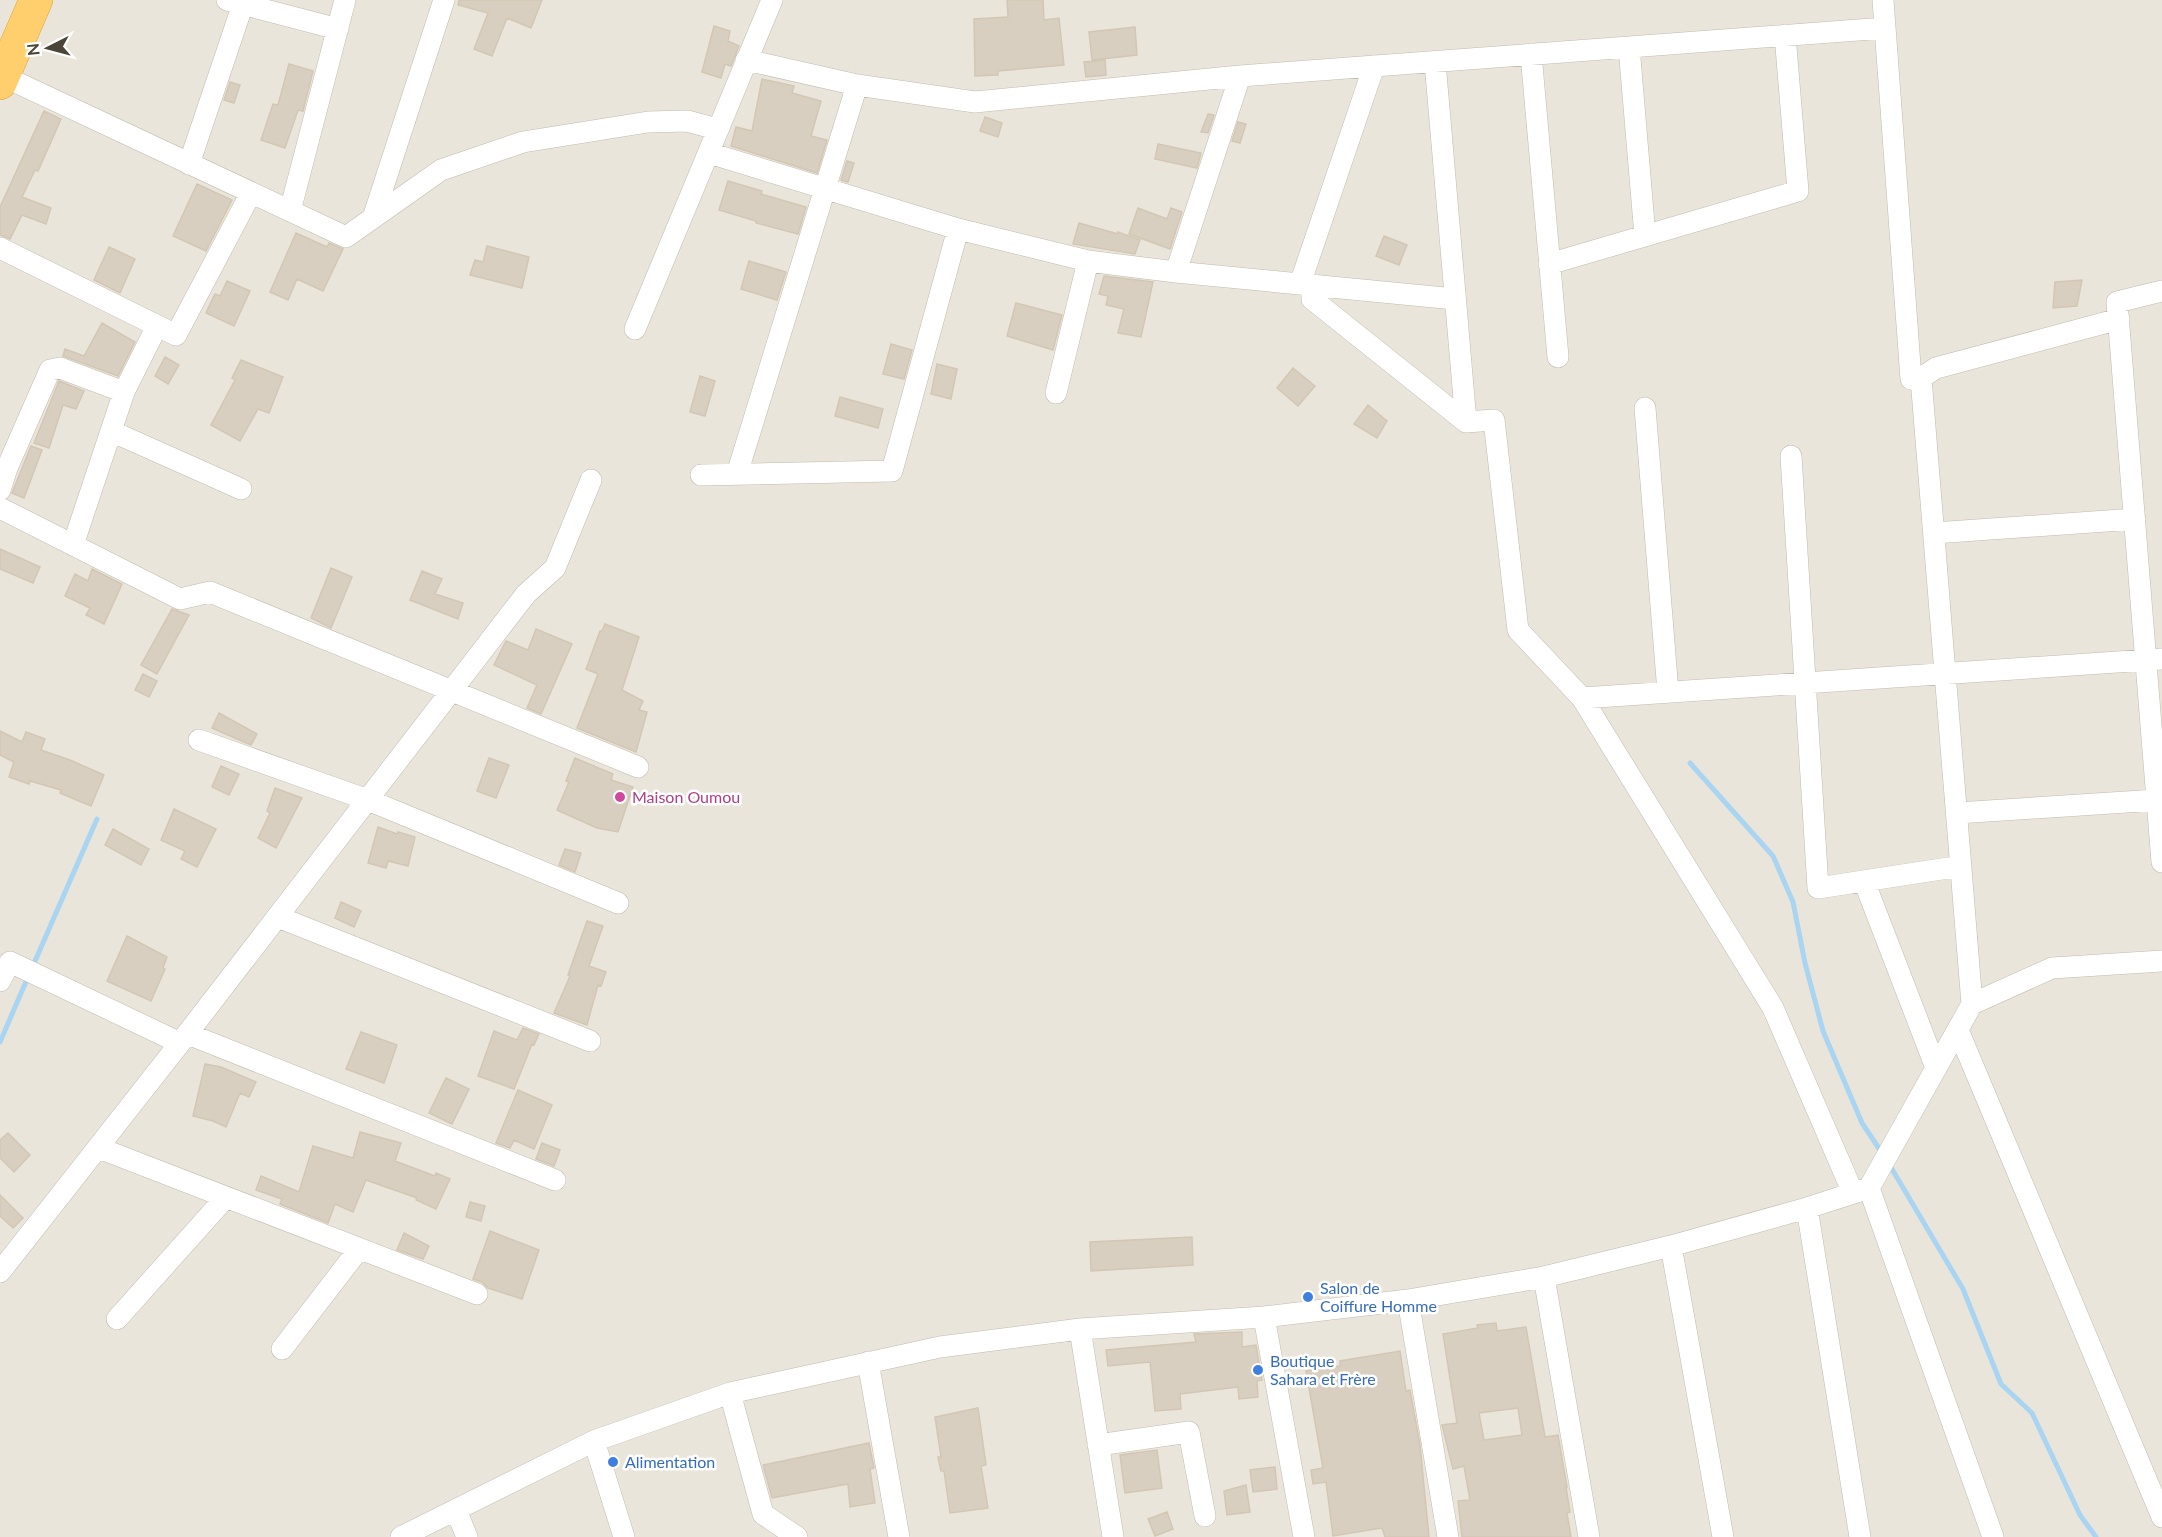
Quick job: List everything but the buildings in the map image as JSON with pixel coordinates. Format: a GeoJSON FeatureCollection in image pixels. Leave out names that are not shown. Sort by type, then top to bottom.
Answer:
{"type":"FeatureCollection","features":[{"type":"Feature","properties":{"kind":"highway"},"geometry":{"type":"LineString","coordinates":[[4,66],[36,0]]}},
{"type":"Feature","properties":{"kind":"street"},"geometry":{"type":"LineString","coordinates":[[290,211],[345,0]]}},
{"type":"Feature","properties":{"kind":"street"},"geometry":{"type":"LineString","coordinates":[[373,218],[444,0]]}},
{"type":"Feature","properties":{"kind":"street"},"geometry":{"type":"LineString","coordinates":[[635,329],[772,0]]}},
{"type":"Feature","properties":{"kind":"street"},"geometry":{"type":"LineString","coordinates":[[1883,0],[1911,379],[1921,378],[1936,368],[2119,319]]}},
{"type":"Feature","properties":{"kind":"street"},"geometry":{"type":"LineString","coordinates":[[189,164],[235,2],[338,29]]}},
{"type":"Feature","properties":{"kind":"street"},"geometry":{"type":"LineString","coordinates":[[746,60],[857,85],[975,102],[1240,76],[1885,28]]}},
{"type":"Feature","properties":{"kind":"street"},"geometry":{"type":"LineString","coordinates":[[1550,264],[1798,191],[1785,35]]}},
{"type":"Feature","properties":{"kind":"street"},"geometry":{"type":"LineString","coordinates":[[1629,47],[1645,236]]}},
{"type":"Feature","properties":{"kind":"street"},"geometry":{"type":"LineString","coordinates":[[1532,54],[1558,357]]}},
{"type":"Feature","properties":{"kind":"street"},"geometry":{"type":"LineString","coordinates":[[1435,62],[1466,422]]}},
{"type":"Feature","properties":{"kind":"street"},"geometry":{"type":"LineString","coordinates":[[4,66],[189,164],[346,237],[441,170],[523,142],[648,122],[687,122],[717,129]]}},
{"type":"Feature","properties":{"kind":"street"},"geometry":{"type":"LineString","coordinates":[[1374,66],[1306,284],[1312,299],[1466,422],[1494,420],[1518,630],[1582,698],[1773,1008],[1861,1191],[1987,1536]]}},
{"type":"Feature","properties":{"kind":"street"},"geometry":{"type":"LineString","coordinates":[[1176,273],[1240,76]]}},
{"type":"Feature","properties":{"kind":"street"},"geometry":{"type":"LineString","coordinates":[[737,474],[857,85]]}},
{"type":"Feature","properties":{"kind":"street"},"geometry":{"type":"LineString","coordinates":[[709,153],[958,229],[1088,261],[1176,273],[1455,298]]}},
{"type":"Feature","properties":{"kind":"street"},"geometry":{"type":"LineString","coordinates":[[0,248],[176,335],[250,193]]}},
{"type":"Feature","properties":{"kind":"street"},"geometry":{"type":"LineString","coordinates":[[700,475],[892,471],[958,229]]}},
{"type":"Feature","properties":{"kind":"street"},"geometry":{"type":"LineString","coordinates":[[1056,393],[1088,261]]}},
{"type":"Feature","properties":{"kind":"street"},"geometry":{"type":"LineString","coordinates":[[2162,291],[2117,302],[2135,519],[2154,660],[2157,800],[2162,862]]}},
{"type":"Feature","properties":{"kind":"street"},"geometry":{"type":"LineString","coordinates":[[73,545],[124,392],[157,326]]}},
{"type":"Feature","properties":{"kind":"street"},"geometry":{"type":"LineString","coordinates":[[0,490],[4,466],[50,370],[60,368],[124,392]]}},
{"type":"Feature","properties":{"kind":"street"},"geometry":{"type":"LineString","coordinates":[[401,1537],[594,1442],[730,1393],[940,1347],[1080,1329],[1264,1317],[1408,1300],[1544,1277],[1671,1246],[1861,1191],[1972,1004],[1921,378]]}},
{"type":"Feature","properties":{"kind":"street"},"geometry":{"type":"LineString","coordinates":[[1645,408],[1668,692]]}},
{"type":"Feature","properties":{"kind":"street"},"geometry":{"type":"LineString","coordinates":[[111,431],[241,489]]}},
{"type":"Feature","properties":{"kind":"street"},"geometry":{"type":"LineString","coordinates":[[1791,456],[1818,888],[1961,866]]}},
{"type":"Feature","properties":{"kind":"street"},"geometry":{"type":"LineString","coordinates":[[0,1272],[99,1148],[526,594],[555,568],[591,480]]}},
{"type":"Feature","properties":{"kind":"street"},"geometry":{"type":"LineString","coordinates":[[0,508],[180,599],[210,591],[638,767]]}},
{"type":"Feature","properties":{"kind":"street"},"geometry":{"type":"LineString","coordinates":[[1934,533],[2135,519]]}},
{"type":"Feature","properties":{"kind":"street"},"geometry":{"type":"LineString","coordinates":[[1582,698],[2154,660]]}},
{"type":"Feature","properties":{"kind":"street"},"geometry":{"type":"LineString","coordinates":[[200,740],[368,800],[618,903]]}},
{"type":"Feature","properties":{"kind":"street"},"geometry":{"type":"LineString","coordinates":[[1957,813],[2157,800]]}},
{"type":"Feature","properties":{"kind":"street"},"geometry":{"type":"LineString","coordinates":[[1864,881],[1936,1068]]}},
{"type":"Feature","properties":{"kind":"street"},"geometry":{"type":"LineString","coordinates":[[278,917],[590,1041]]}},
{"type":"Feature","properties":{"kind":"street"},"geometry":{"type":"LineString","coordinates":[[1972,1004],[2052,968],[2162,961]]}},
{"type":"Feature","properties":{"kind":"street"},"geometry":{"type":"LineString","coordinates":[[0,981],[10,962],[184,1038],[555,1180]]}},
{"type":"Feature","properties":{"kind":"street"},"geometry":{"type":"LineString","coordinates":[[1958,1030],[2162,1517]]}},
{"type":"Feature","properties":{"kind":"street"},"geometry":{"type":"LineString","coordinates":[[99,1148],[477,1294]]}},
{"type":"Feature","properties":{"kind":"street"},"geometry":{"type":"LineString","coordinates":[[117,1319],[226,1197]]}},
{"type":"Feature","properties":{"kind":"street"},"geometry":{"type":"LineString","coordinates":[[1808,1208],[1860,1537]]}},
{"type":"Feature","properties":{"kind":"street"},"geometry":{"type":"LineString","coordinates":[[1671,1246],[1723,1537]]}},
{"type":"Feature","properties":{"kind":"street"},"geometry":{"type":"LineString","coordinates":[[282,1349],[359,1249]]}},
{"type":"Feature","properties":{"kind":"street"},"geometry":{"type":"LineString","coordinates":[[1544,1277],[1589,1537]]}},
{"type":"Feature","properties":{"kind":"street"},"geometry":{"type":"LineString","coordinates":[[1408,1300],[1448,1537]]}},
{"type":"Feature","properties":{"kind":"street"},"geometry":{"type":"LineString","coordinates":[[1264,1317],[1304,1537]]}},
{"type":"Feature","properties":{"kind":"street"},"geometry":{"type":"LineString","coordinates":[[1080,1329],[1113,1537]]}},
{"type":"Feature","properties":{"kind":"street"},"geometry":{"type":"LineString","coordinates":[[868,1362],[899,1537]]}},
{"type":"Feature","properties":{"kind":"street"},"geometry":{"type":"LineString","coordinates":[[730,1393],[763,1514],[797,1537]]}},
{"type":"Feature","properties":{"kind":"street"},"geometry":{"type":"LineString","coordinates":[[1098,1445],[1190,1432],[1205,1516]]}},
{"type":"Feature","properties":{"kind":"street"},"geometry":{"type":"LineString","coordinates":[[594,1442],[624,1537]]}},
{"type":"Feature","properties":{"kind":"street"},"geometry":{"type":"LineString","coordinates":[[456,1510],[467,1537]]}},
{"type":"Feature","properties":{"kind":"shaded area"},"geometry":{"type":"Polygon","coordinates":[[[0,0],[2162,0],[2162,1537],[0,1537],[0,0]]]}},
{"type":"Feature","properties":{"kind":"waterway"},"geometry":{"type":"LineString","coordinates":[[1690,763],[1773,856],[1793,902],[1805,963],[1823,1031],[1862,1123],[1882,1153]]}},
{"type":"Feature","properties":{"kind":"waterway"},"geometry":{"type":"LineString","coordinates":[[32,968],[97,819]]}},
{"type":"Feature","properties":{"kind":"waterway"},"geometry":{"type":"LineString","coordinates":[[0,1042],[28,977]]}},
{"type":"Feature","properties":{"kind":"waterway"},"geometry":{"type":"LineString","coordinates":[[1889,1164],[1963,1289],[2001,1384],[2032,1413],[2080,1515],[2096,1537]]}},
{"type":"Feature","properties":{"kind":"place","name":"Maison Oumou"},"geometry":{"type":"Point","coordinates":[620,797]}},
{"type":"Feature","properties":{"kind":"place","name":"Salon de Coiffure Homme"},"geometry":{"type":"Point","coordinates":[1308,1297]}},
{"type":"Feature","properties":{"kind":"place","name":"Boutique Sahara et Frère"},"geometry":{"type":"Point","coordinates":[1258,1370]}},
{"type":"Feature","properties":{"kind":"place","name":"Alimentation"},"geometry":{"type":"Point","coordinates":[613,1462]}}]}
